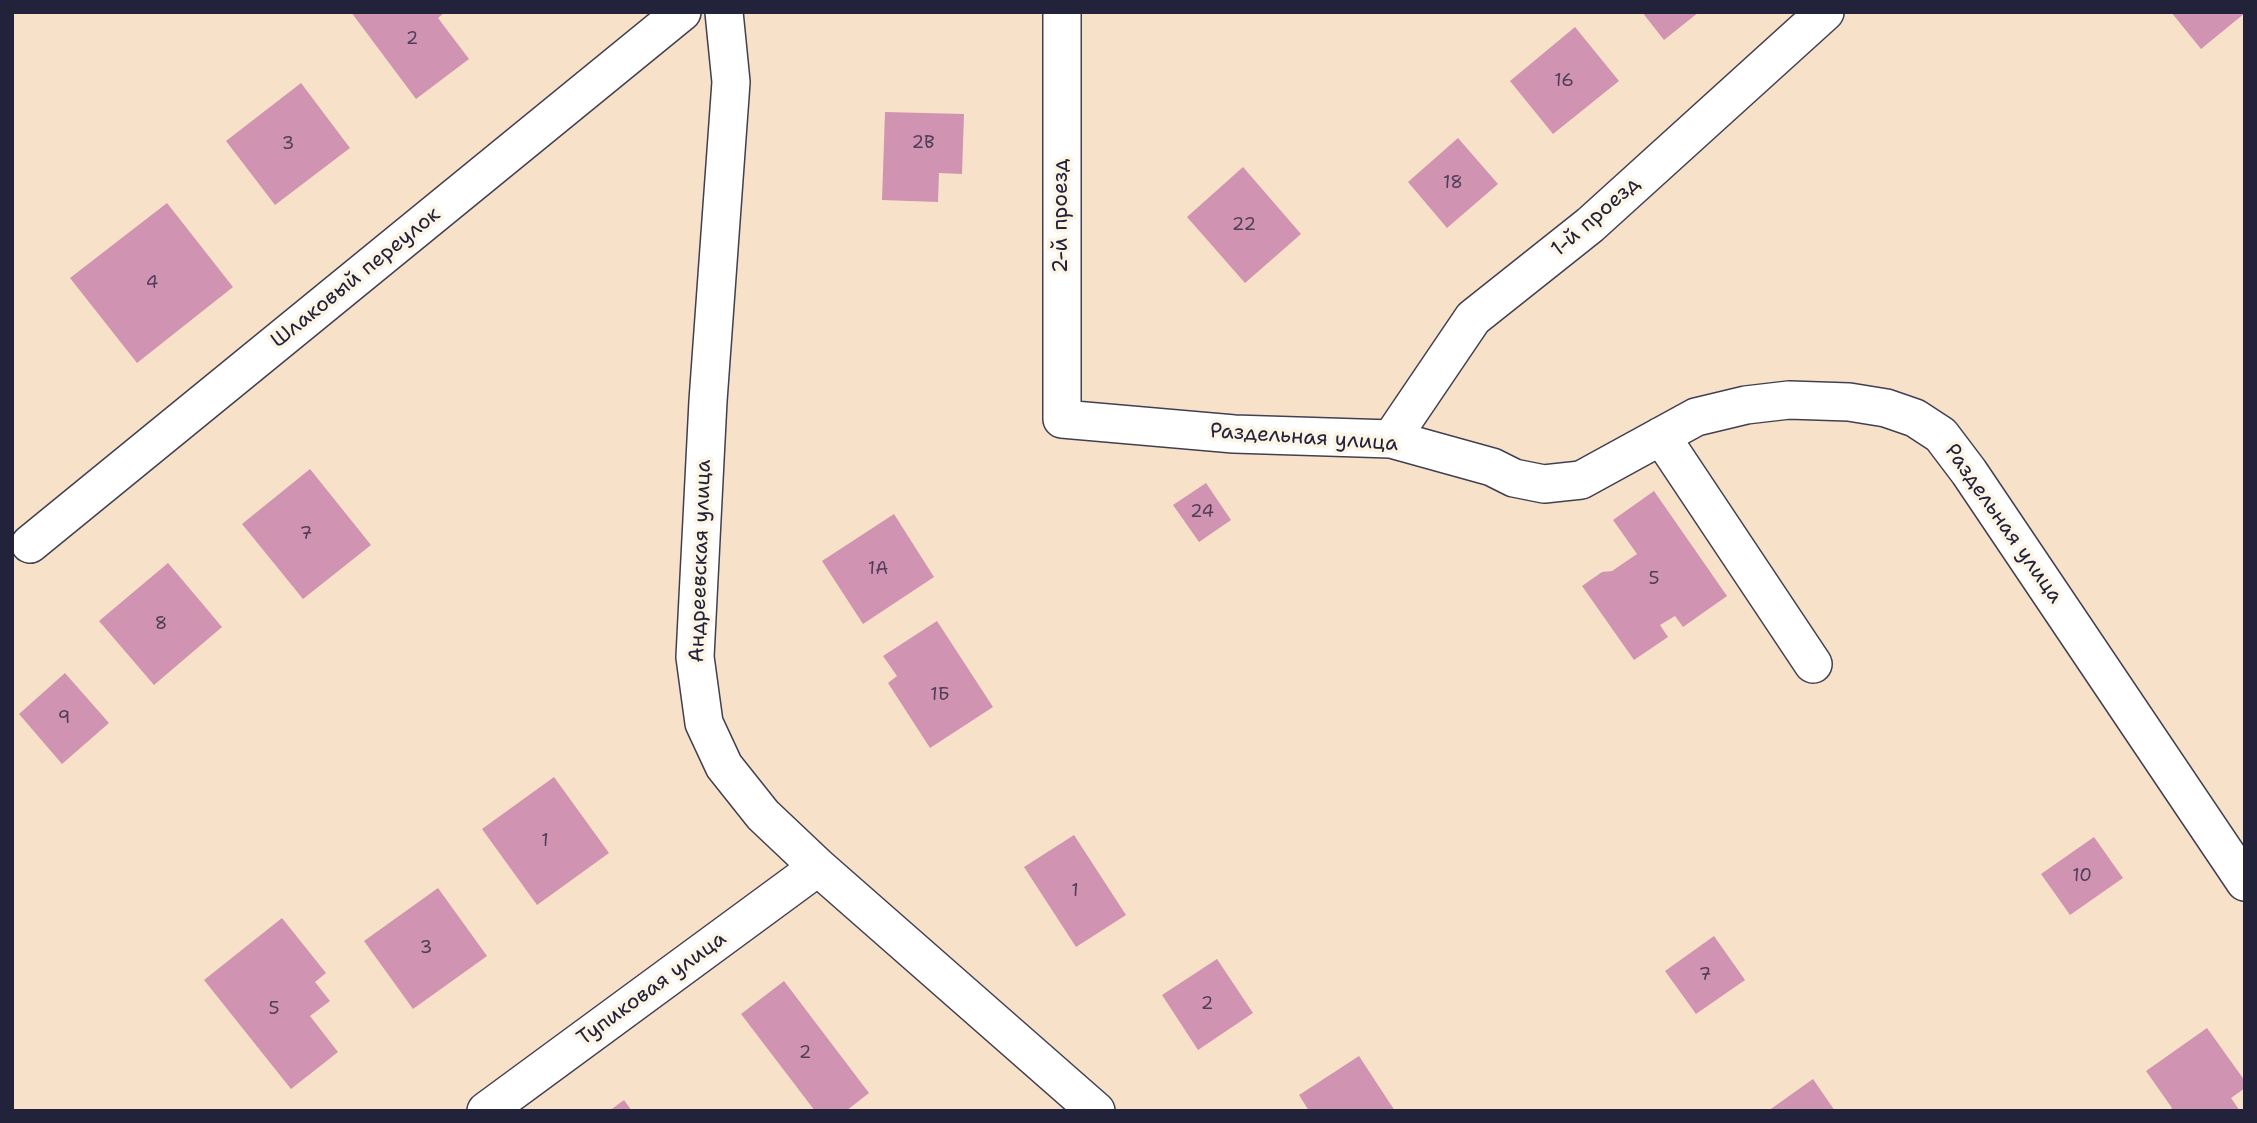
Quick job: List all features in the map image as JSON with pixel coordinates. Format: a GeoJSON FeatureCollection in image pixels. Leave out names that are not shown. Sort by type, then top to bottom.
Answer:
{"type":"FeatureCollection","features":[{"type":"Feature","properties":{"kind":"street","name":"Шлаковый переулок"},"geometry":{"type":"LineString","coordinates":[[30,544],[682,12]]}},
{"type":"Feature","properties":{"kind":"street","name":"Андреевская улица"},"geometry":{"type":"LineString","coordinates":[[724,12],[731,82],[708,401],[695,657],[704,723],[724,766],[763,815],[817,867],[1096,1111]]}},
{"type":"Feature","properties":{"kind":"street","name":"2-й проезд"},"geometry":{"type":"LineString","coordinates":[[1062,12],[1062,419]]}},
{"type":"Feature","properties":{"kind":"street","name":"1-й проезд"},"geometry":{"type":"LineString","coordinates":[[1391,439],[1473,318],[1590,225],[1825,12]]}},
{"type":"Feature","properties":{"kind":"street","name":"Раздельная улица"},"geometry":{"type":"LineString","coordinates":[[1062,419],[1234,434],[1391,439],[1492,467],[1514,478],[1544,484],[1581,480],[1696,417],[1746,405],[1789,400],[1849,402],[1886,408],[1915,418],[1941,435],[1969,472],[2245,882]]}},
{"type":"Feature","properties":{"kind":"street"},"geometry":{"type":"LineString","coordinates":[[1661,436],[1814,664]]}},
{"type":"Feature","properties":{"kind":"street","name":"Тупиковая улица"},"geometry":{"type":"LineString","coordinates":[[486,1111],[817,867]]}},
{"type":"Feature","properties":{"kind":"building"},"geometry":{"type":"Polygon","coordinates":[[[351,12],[445,12],[438,18],[469,59],[416,99],[351,12]]]}},
{"type":"Feature","properties":{"kind":"building"},"geometry":{"type":"Polygon","coordinates":[[[1642,12],[1699,12],[1664,40],[1642,12]]]}},
{"type":"Feature","properties":{"kind":"building"},"geometry":{"type":"Polygon","coordinates":[[[2171,12],[2245,12],[2245,13],[2201,49],[2171,12]]]}},
{"type":"Feature","properties":{"kind":"building"},"geometry":{"type":"Polygon","coordinates":[[[1575,27],[1619,81],[1553,134],[1510,81],[1575,27]]]}},
{"type":"Feature","properties":{"kind":"building"},"geometry":{"type":"Polygon","coordinates":[[[301,83],[350,148],[275,205],[226,141],[301,83]]]}},
{"type":"Feature","properties":{"kind":"building"},"geometry":{"type":"Polygon","coordinates":[[[885,112],[964,114],[962,174],[939,173],[938,202],[882,200],[885,112]]]}},
{"type":"Feature","properties":{"kind":"building"},"geometry":{"type":"Polygon","coordinates":[[[1458,138],[1498,184],[1447,228],[1408,182],[1458,138]]]}},
{"type":"Feature","properties":{"kind":"building"},"geometry":{"type":"Polygon","coordinates":[[[1243,167],[1301,234],[1245,283],[1187,217],[1243,167]]]}},
{"type":"Feature","properties":{"kind":"building"},"geometry":{"type":"Polygon","coordinates":[[[167,203],[233,287],[137,363],[70,278],[167,203]]]}},
{"type":"Feature","properties":{"kind":"building"},"geometry":{"type":"Polygon","coordinates":[[[310,469],[371,545],[303,599],[242,524],[310,469]]]}},
{"type":"Feature","properties":{"kind":"building"},"geometry":{"type":"Polygon","coordinates":[[[1206,483],[1231,520],[1199,542],[1173,505],[1206,483]]]}},
{"type":"Feature","properties":{"kind":"building"},"geometry":{"type":"Polygon","coordinates":[[[1654,491],[1727,596],[1683,627],[1675,616],[1660,625],[1668,637],[1634,660],[1582,586],[1602,572],[1612,571],[1637,554],[1613,520],[1654,491]]]}},
{"type":"Feature","properties":{"kind":"building"},"geometry":{"type":"Polygon","coordinates":[[[894,514],[934,577],[863,624],[822,561],[894,514]]]}},
{"type":"Feature","properties":{"kind":"building"},"geometry":{"type":"Polygon","coordinates":[[[168,563],[222,627],[154,685],[99,621],[168,563]]]}},
{"type":"Feature","properties":{"kind":"building"},"geometry":{"type":"Polygon","coordinates":[[[937,621],[993,707],[930,748],[888,683],[897,676],[883,656],[937,621]]]}},
{"type":"Feature","properties":{"kind":"building"},"geometry":{"type":"Polygon","coordinates":[[[65,673],[109,723],[62,764],[19,714],[65,673]]]}},
{"type":"Feature","properties":{"kind":"building"},"geometry":{"type":"Polygon","coordinates":[[[554,777],[609,853],[537,905],[482,829],[554,777]]]}},
{"type":"Feature","properties":{"kind":"building"},"geometry":{"type":"Polygon","coordinates":[[[1074,835],[1126,915],[1076,947],[1024,867],[1074,835]]]}},
{"type":"Feature","properties":{"kind":"building"},"geometry":{"type":"Polygon","coordinates":[[[2094,837],[2123,878],[2070,915],[2041,874],[2094,837]]]}},
{"type":"Feature","properties":{"kind":"building"},"geometry":{"type":"Polygon","coordinates":[[[438,888],[487,956],[413,1009],[364,941],[438,888]]]}},
{"type":"Feature","properties":{"kind":"building"},"geometry":{"type":"Polygon","coordinates":[[[282,918],[326,973],[315,982],[330,1001],[310,1016],[338,1052],[291,1089],[204,980],[282,918]]]}},
{"type":"Feature","properties":{"kind":"building"},"geometry":{"type":"Polygon","coordinates":[[[1714,936],[1745,980],[1696,1014],[1665,971],[1714,936]]]}},
{"type":"Feature","properties":{"kind":"building"},"geometry":{"type":"Polygon","coordinates":[[[1217,959],[1253,1013],[1198,1050],[1162,995],[1217,959]]]}},
{"type":"Feature","properties":{"kind":"building"},"geometry":{"type":"Polygon","coordinates":[[[784,981],[869,1093],[846,1111],[815,1111],[741,1014],[784,981]]]}},
{"type":"Feature","properties":{"kind":"building"},"geometry":{"type":"Polygon","coordinates":[[[2207,1028],[2245,1081],[2245,1088],[2231,1098],[2240,1111],[2169,1111],[2172,1108],[2146,1071],[2207,1028]]]}},
{"type":"Feature","properties":{"kind":"building"},"geometry":{"type":"Polygon","coordinates":[[[1359,1056],[1395,1111],[1309,1111],[1299,1095],[1359,1056]]]}},
{"type":"Feature","properties":{"kind":"building"},"geometry":{"type":"Polygon","coordinates":[[[1813,1079],[1835,1111],[1768,1111],[1813,1079]]]}},
{"type":"Feature","properties":{"kind":"building"},"geometry":{"type":"Polygon","coordinates":[[[624,1100],[632,1111],[609,1111],[624,1100]]]}}]}
